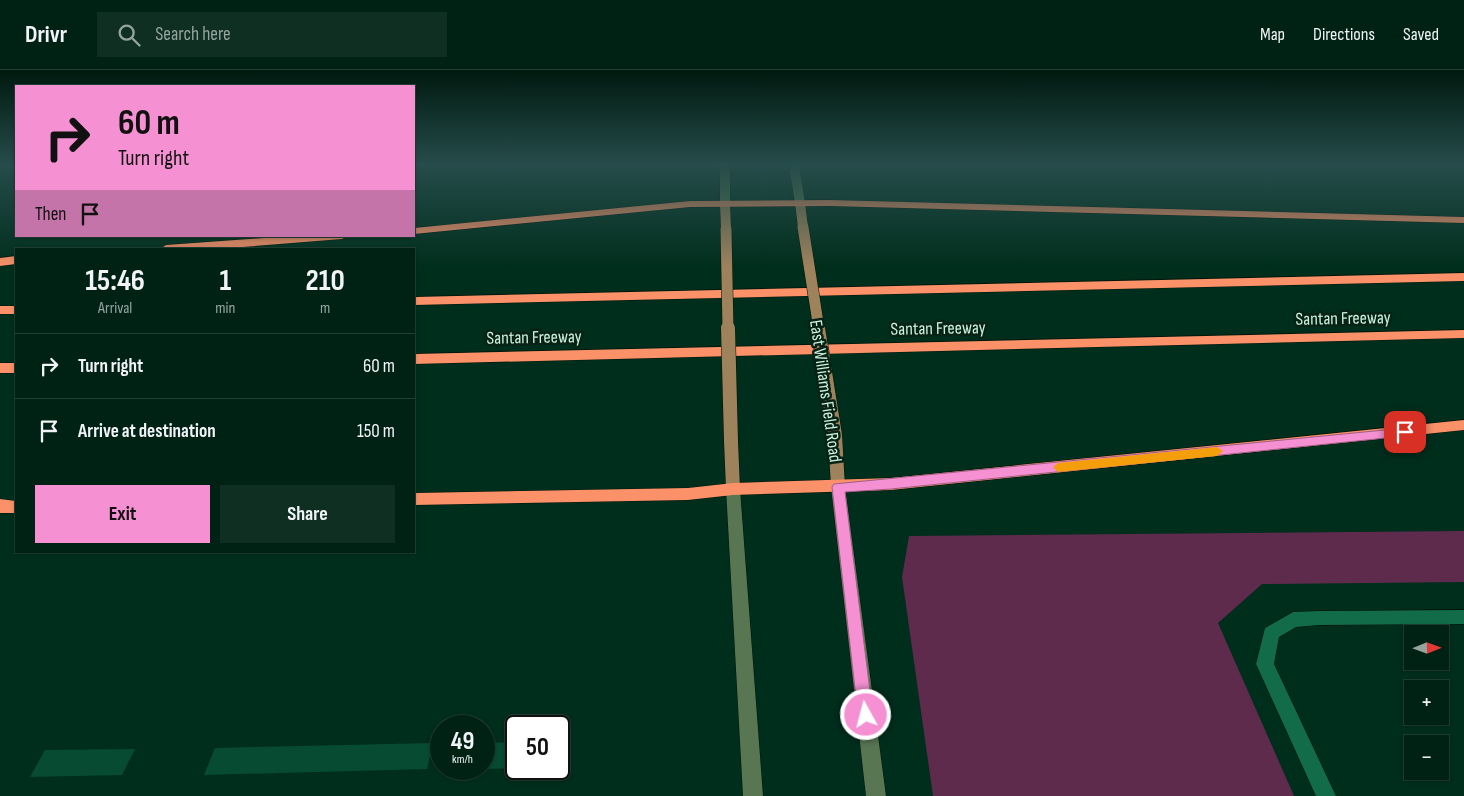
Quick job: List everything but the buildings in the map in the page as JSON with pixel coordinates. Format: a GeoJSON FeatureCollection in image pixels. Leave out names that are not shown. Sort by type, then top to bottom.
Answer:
{"type":"FeatureCollection","features":[{"type":"Feature","properties":{"kind":"highway"},"geometry":{"type":"LineString","coordinates":[[415,231],[690,204],[800,203],[1464,220]]}},
{"type":"Feature","properties":{"kind":"highway"},"geometry":{"type":"LineString","coordinates":[[180,248],[328,237]]}},
{"type":"Feature","properties":{"kind":"highway"},"geometry":{"type":"LineString","coordinates":[[0,262],[15,260]]}},
{"type":"Feature","properties":{"kind":"highway"},"geometry":{"type":"LineString","coordinates":[[415,301],[1464,276]]}},
{"type":"Feature","properties":{"kind":"highway"},"geometry":{"type":"LineString","coordinates":[[0,310],[15,310]]}},
{"type":"Feature","properties":{"kind":"highway","name":"Santan Freeway"},"geometry":{"type":"LineString","coordinates":[[415,358],[1464,334]]}},
{"type":"Feature","properties":{"kind":"highway"},"geometry":{"type":"LineString","coordinates":[[0,368],[15,368]]}},
{"type":"Feature","properties":{"kind":"highway"},"geometry":{"type":"LineString","coordinates":[[415,499],[688,494],[732,489],[891,484],[1464,425]]}},
{"type":"Feature","properties":{"kind":"highway"},"geometry":{"type":"LineString","coordinates":[[0,506],[15,507]]}},
{"type":"Feature","properties":{"kind":"main road"},"geometry":{"type":"LineString","coordinates":[[726,199],[732,489],[753,796]]}},
{"type":"Feature","properties":{"kind":"main road","name":"East Williams Field Road"},"geometry":{"type":"LineString","coordinates":[[799,199],[835,435],[838,487],[876,796]]}},
{"type":"Feature","properties":{"kind":"street"},"geometry":{"type":"LineString","coordinates":[[1326,796],[1265,664],[1271,633],[1293,620],[1319,618],[1464,617]]}},
{"type":"Feature","properties":{"kind":"shaded area"},"geometry":{"type":"Polygon","coordinates":[[[1464,531],[1464,582],[1262,584],[1218,623],[1294,796],[933,796],[902,577],[909,536],[1464,531]]]}},
{"type":"Feature","properties":{"kind":"slow traffic"},"geometry":{"type":"LineString","coordinates":[[1058,467],[1217,451]]}},
{"type":"Feature","properties":{"kind":"route"},"geometry":{"type":"LineString","coordinates":[[866,715],[838,487],[891,484],[1405,432]]}}]}
